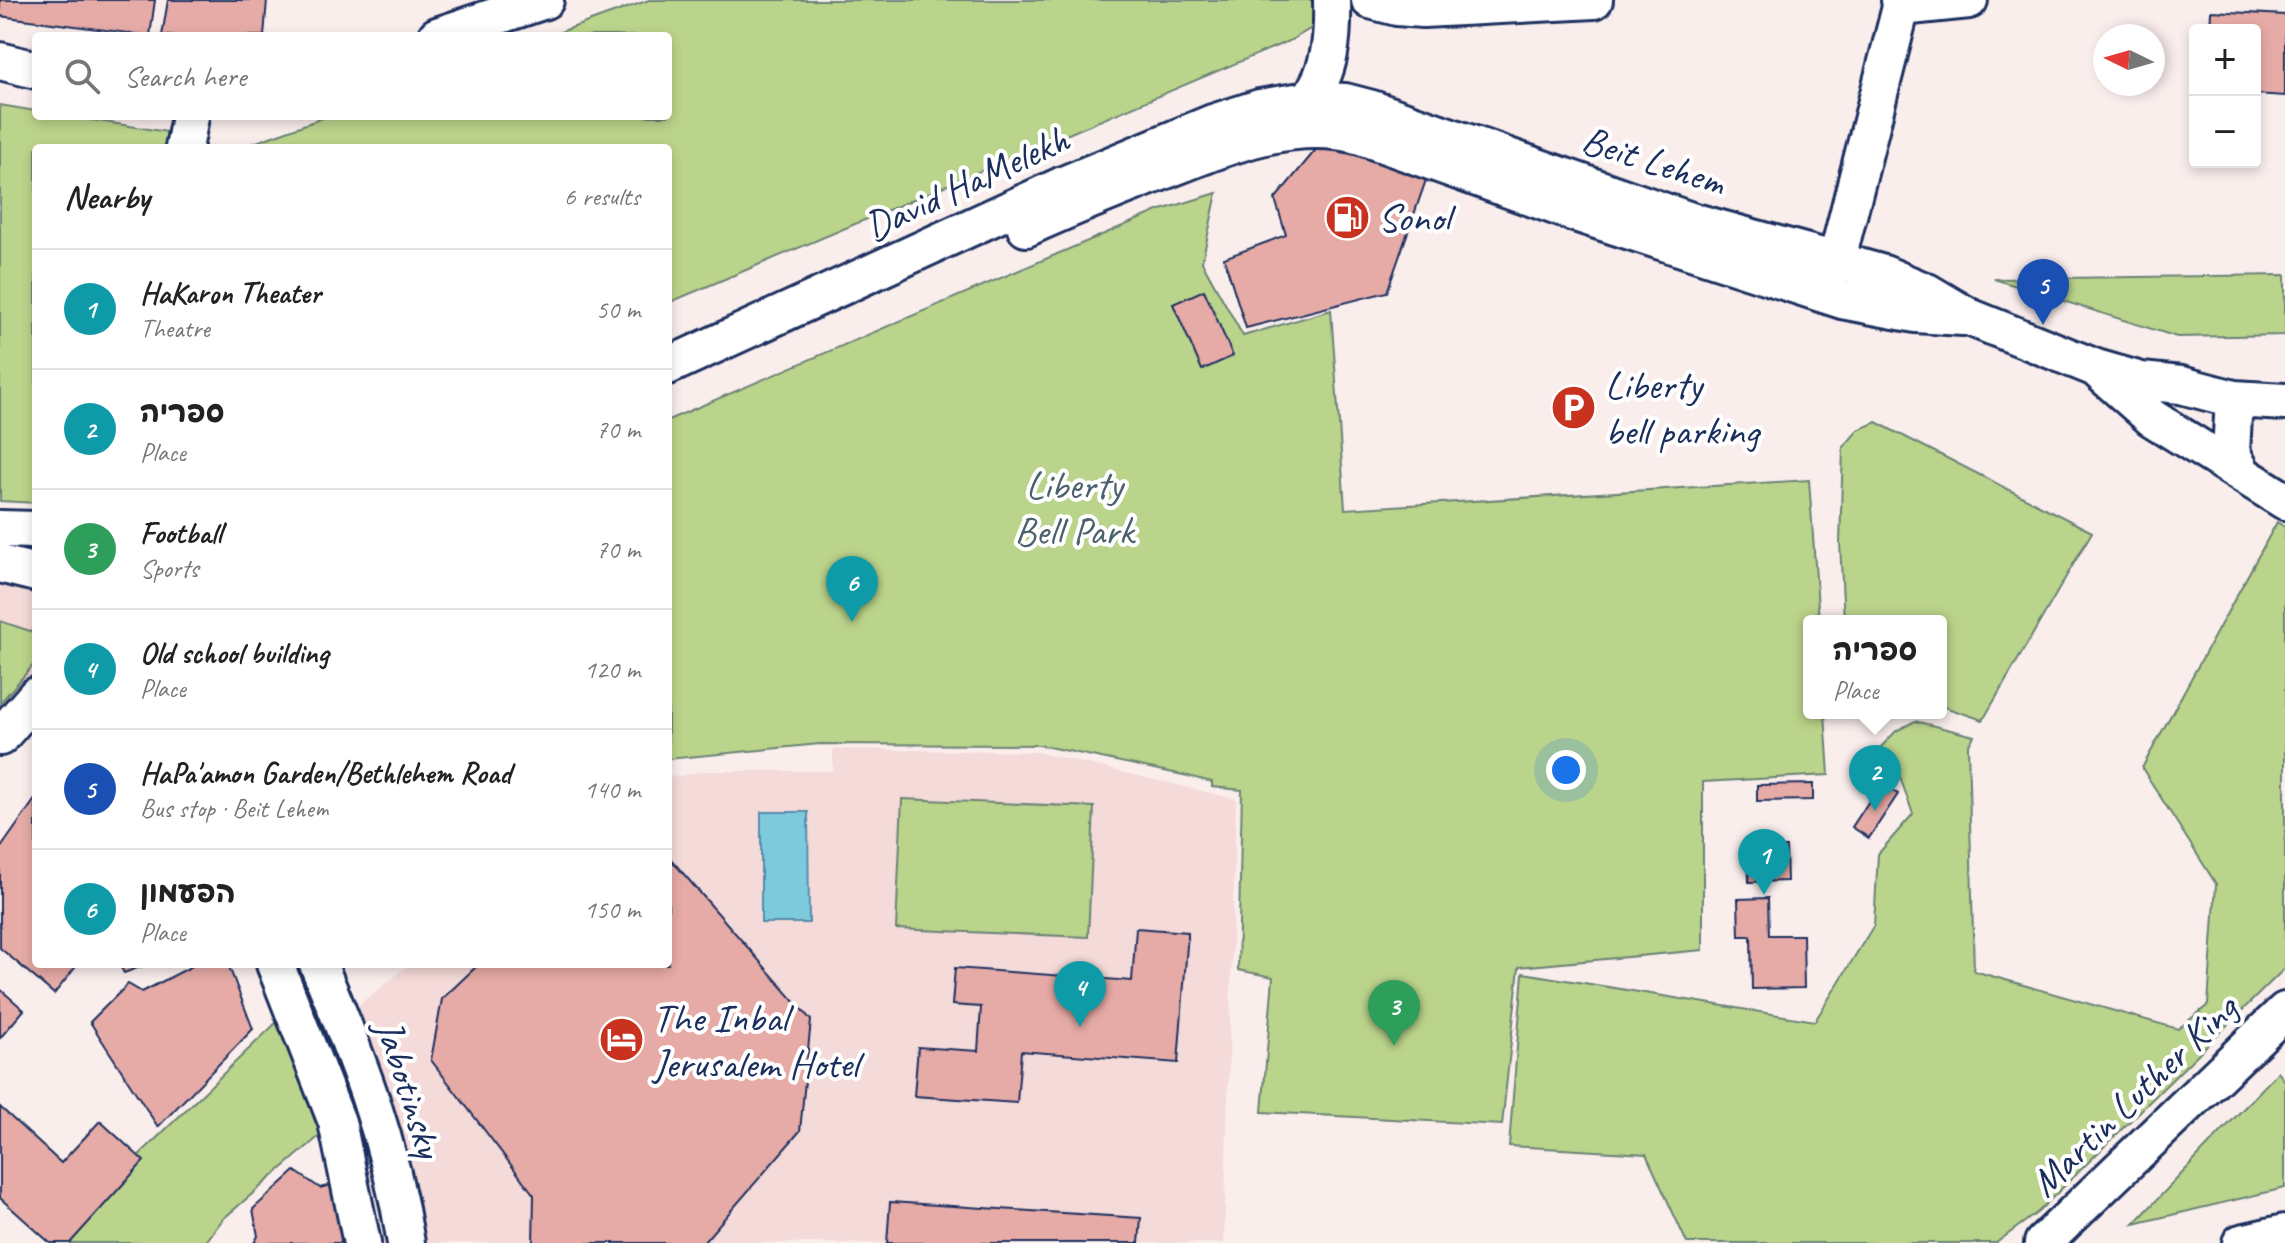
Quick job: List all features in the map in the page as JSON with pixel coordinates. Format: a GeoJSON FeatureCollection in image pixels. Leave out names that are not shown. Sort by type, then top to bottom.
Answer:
{"type":"FeatureCollection","features":[{"type":"Feature","properties":{"kind":"street"},"geometry":{"type":"LineString","coordinates":[[449,32],[545,0]]}},
{"type":"Feature","properties":{"kind":"street"},"geometry":{"type":"LineString","coordinates":[[1308,115],[1327,64],[1332,0]]}},
{"type":"Feature","properties":{"kind":"street"},"geometry":{"type":"LineString","coordinates":[[1370,0],[1423,9],[1594,0]]}},
{"type":"Feature","properties":{"kind":"street"},"geometry":{"type":"LineString","coordinates":[[1817,292],[1837,259],[1900,4],[1969,0]]}},
{"type":"Feature","properties":{"kind":"street"},"geometry":{"type":"LineString","coordinates":[[0,61],[32,69]]}},
{"type":"Feature","properties":{"kind":"street","name":"Beit Lehem"},"geometry":{"type":"LineString","coordinates":[[1308,115],[1345,102],[1372,109],[1688,220],[1837,259],[1908,284],[1969,317],[2096,368],[2141,381],[2179,400],[2285,402]]}},
{"type":"Feature","properties":{"kind":"street","name":"David HaMelekh"},"geometry":{"type":"LineString","coordinates":[[672,364],[1127,157],[1241,113],[1308,115]]}},
{"type":"Feature","properties":{"kind":"street","name":"Beit Lehem"},"geometry":{"type":"LineString","coordinates":[[1308,115],[1331,129],[1361,136],[1575,213],[1817,292],[1891,311],[1969,317]]}},
{"type":"Feature","properties":{"kind":"street","name":"David HaMelekh"},"geometry":{"type":"LineString","coordinates":[[672,387],[1034,224],[1308,115]]}},
{"type":"Feature","properties":{"kind":"street"},"geometry":{"type":"LineString","coordinates":[[2096,368],[2152,418],[2285,501]]}},
{"type":"Feature","properties":{"kind":"street"},"geometry":{"type":"LineString","coordinates":[[2234,399],[2231,452],[2243,475]]}},
{"type":"Feature","properties":{"kind":"street"},"geometry":{"type":"LineString","coordinates":[[0,529],[32,530]]}},
{"type":"Feature","properties":{"kind":"street"},"geometry":{"type":"LineString","coordinates":[[0,564],[32,572]]}},
{"type":"Feature","properties":{"kind":"street"},"geometry":{"type":"LineString","coordinates":[[0,737],[32,701]]}},
{"type":"Feature","properties":{"kind":"street","name":"Jabotinsky"},"geometry":{"type":"LineString","coordinates":[[277,968],[337,1122],[362,1243]]}},
{"type":"Feature","properties":{"kind":"street","name":"Jabotinsky"},"geometry":{"type":"LineString","coordinates":[[320,968],[371,1096],[389,1153],[406,1243]]}},
{"type":"Feature","properties":{"kind":"street","name":"Martin Luther King"},"geometry":{"type":"LineString","coordinates":[[2043,1243],[2285,1011]]}},
{"type":"Feature","properties":{"kind":"street"},"geometry":{"type":"LineString","coordinates":[[2241,1243],[2285,1233]]}},
{"type":"Feature","properties":{"kind":"shaded area"},"geometry":{"type":"Polygon","coordinates":[[[0,564],[32,572],[32,677],[0,715],[0,564]]]}},
{"type":"Feature","properties":{"kind":"shaded area"},"geometry":{"type":"Polygon","coordinates":[[[833,749],[1037,752],[1236,799],[1224,1243],[406,1243],[341,1019],[405,968],[672,968],[672,777],[704,771],[833,771],[833,749]]]}},
{"type":"Feature","properties":{"kind":"green space"},"geometry":{"type":"Polygon","coordinates":[[[649,0],[1329,0],[1327,19],[1291,40],[672,301],[672,144],[251,144],[317,120],[672,120],[672,32],[560,32],[649,0]]]}},
{"type":"Feature","properties":{"kind":"green space"},"geometry":{"type":"Polygon","coordinates":[[[0,105],[32,110],[32,120],[92,120],[174,133],[173,144],[32,144],[32,503],[0,501],[0,105]]]}},
{"type":"Feature","properties":{"kind":"green space","name":"Liberty Bell Park"},"geometry":{"type":"Polygon","coordinates":[[[1217,193],[1202,262],[1243,336],[1331,310],[1345,509],[1809,480],[1819,615],[1803,615],[1803,719],[1825,719],[1829,775],[1703,782],[1703,950],[1519,967],[1502,1125],[1262,1112],[1273,977],[1238,970],[1242,790],[1212,787],[1212,782],[1188,776],[1039,745],[820,744],[672,759],[672,418],[1158,211],[1217,193]]]}},
{"type":"Feature","properties":{"kind":"green space"},"geometry":{"type":"Polygon","coordinates":[[[2285,275],[2285,335],[2177,337],[1994,279],[2285,275]]]}},
{"type":"Feature","properties":{"kind":"green space"},"geometry":{"type":"Polygon","coordinates":[[[1876,422],[2092,532],[1983,720],[1947,708],[1947,615],[1844,615],[1840,543],[1843,448],[1858,430],[1876,422]]]}},
{"type":"Feature","properties":{"kind":"green space"},"geometry":{"type":"Polygon","coordinates":[[[2277,522],[2285,527],[2285,968],[2038,1212],[1996,1243],[1687,1243],[1646,1154],[1509,1146],[1523,973],[1815,1021],[1874,925],[1878,854],[1913,814],[1900,777],[1859,770],[1896,731],[1915,721],[1974,736],[1968,746],[1974,971],[2178,1029],[2208,1005],[2216,884],[2142,768],[2277,522]]]}},
{"type":"Feature","properties":{"kind":"green space"},"geometry":{"type":"Polygon","coordinates":[[[0,621],[32,632],[32,667],[0,703],[0,621]]]}},
{"type":"Feature","properties":{"kind":"green space"},"geometry":{"type":"Polygon","coordinates":[[[1865,719],[1887,719],[1880,729],[1865,719]]]}},
{"type":"Feature","properties":{"kind":"green space"},"geometry":{"type":"Polygon","coordinates":[[[902,799],[1094,807],[1088,937],[896,929],[902,799]]]}},
{"type":"Feature","properties":{"kind":"green space"},"geometry":{"type":"Polygon","coordinates":[[[281,1018],[323,1133],[223,1219],[205,1243],[69,1243],[131,1163],[281,1018]]]}},
{"type":"Feature","properties":{"kind":"green space"},"geometry":{"type":"Polygon","coordinates":[[[2278,1072],[2285,1081],[2285,1188],[2134,1224],[2278,1072]]]}},
{"type":"Feature","properties":{"kind":"water"},"geometry":{"type":"Polygon","coordinates":[[[761,812],[808,812],[809,923],[761,923],[761,812]]]}},
{"type":"Feature","properties":{"kind":"building"},"geometry":{"type":"Polygon","coordinates":[[[0,0],[155,0],[151,32],[120,32],[0,16],[0,0]]]}},
{"type":"Feature","properties":{"kind":"building"},"geometry":{"type":"Polygon","coordinates":[[[168,0],[267,0],[264,32],[163,32],[168,0]]]}},
{"type":"Feature","properties":{"kind":"building"},"geometry":{"type":"Polygon","coordinates":[[[2211,11],[2285,15],[2285,96],[2261,94],[2261,24],[2210,24],[2211,11]]]}},
{"type":"Feature","properties":{"kind":"building","name":"Sonol"},"geometry":{"type":"Polygon","coordinates":[[[1323,141],[1427,177],[1387,292],[1246,328],[1224,258],[1286,235],[1275,199],[1323,141]]]}},
{"type":"Feature","properties":{"kind":"building"},"geometry":{"type":"Polygon","coordinates":[[[1204,290],[1233,356],[1202,370],[1173,304],[1204,290]]]}},
{"type":"Feature","properties":{"kind":"building"},"geometry":{"type":"Polygon","coordinates":[[[1881,783],[1898,794],[1869,838],[1852,827],[1881,783]]]}},
{"type":"Feature","properties":{"kind":"building"},"geometry":{"type":"Polygon","coordinates":[[[1813,784],[1813,800],[1757,801],[1757,785],[1813,784]]]}},
{"type":"Feature","properties":{"kind":"building"},"geometry":{"type":"Polygon","coordinates":[[[32,804],[32,968],[75,968],[54,994],[0,948],[0,849],[32,804]]]}},
{"type":"Feature","properties":{"kind":"building"},"geometry":{"type":"Polygon","coordinates":[[[1748,847],[1786,847],[1787,881],[1749,882],[1748,847]]]}},
{"type":"Feature","properties":{"kind":"building","name":"The Inbal Jerusalem Hotel"},"geometry":{"type":"Polygon","coordinates":[[[672,861],[811,1020],[800,1131],[703,1243],[533,1243],[534,1195],[431,1060],[442,999],[475,968],[672,968],[672,861]]]}},
{"type":"Feature","properties":{"kind":"building"},"geometry":{"type":"Polygon","coordinates":[[[1768,898],[1769,935],[1803,935],[1804,988],[1752,989],[1751,936],[1739,936],[1738,899],[1768,898]]]}},
{"type":"Feature","properties":{"kind":"building"},"geometry":{"type":"Polygon","coordinates":[[[1136,928],[1188,932],[1178,1063],[1021,1051],[1017,1103],[914,1096],[918,1047],[978,1051],[981,1007],[952,1005],[955,968],[1132,981],[1136,928]]]}},
{"type":"Feature","properties":{"kind":"building"},"geometry":{"type":"Polygon","coordinates":[[[121,968],[137,968],[124,973],[121,968]]]}},
{"type":"Feature","properties":{"kind":"building"},"geometry":{"type":"Polygon","coordinates":[[[188,968],[230,968],[253,1029],[158,1127],[90,1022],[128,984],[142,992],[188,968]]]}},
{"type":"Feature","properties":{"kind":"building"},"geometry":{"type":"Polygon","coordinates":[[[0,989],[24,1010],[0,1038],[0,989]]]}},
{"type":"Feature","properties":{"kind":"building"},"geometry":{"type":"Polygon","coordinates":[[[0,1107],[61,1163],[100,1121],[144,1161],[70,1243],[50,1243],[0,1198],[0,1107]]]}},
{"type":"Feature","properties":{"kind":"building"},"geometry":{"type":"Polygon","coordinates":[[[295,1171],[320,1188],[345,1181],[355,1243],[254,1243],[258,1236],[253,1209],[295,1171]]]}},
{"type":"Feature","properties":{"kind":"building"},"geometry":{"type":"Polygon","coordinates":[[[890,1202],[1141,1218],[1139,1243],[887,1243],[890,1202]]]}},
{"type":"Feature","properties":{"kind":"place","name":"Sonol"},"geometry":{"type":"Point","coordinates":[1347,217]}},
{"type":"Feature","properties":{"kind":"place","name":"HaPa'amon Garden/Bethlehem Road"},"geometry":{"type":"Point","coordinates":[2043,325]}},
{"type":"Feature","properties":{"kind":"place","name":"Liberty bell parking"},"geometry":{"type":"Point","coordinates":[1574,407]}},
{"type":"Feature","properties":{"kind":"place","name":"הפעמון"},"geometry":{"type":"Point","coordinates":[852,622]}},
{"type":"Feature","properties":{"kind":"place","name":"ספריה"},"geometry":{"type":"Point","coordinates":[1875,811]}},
{"type":"Feature","properties":{"kind":"place","name":"HaKaron Theater"},"geometry":{"type":"Point","coordinates":[1764,895]}},
{"type":"Feature","properties":{"kind":"place","name":"Old school building"},"geometry":{"type":"Point","coordinates":[1080,1027]}},
{"type":"Feature","properties":{"kind":"place","name":"The Inbal Jerusalem Hotel"},"geometry":{"type":"Point","coordinates":[622,1040]}},
{"type":"Feature","properties":{"kind":"place","name":"Football"},"geometry":{"type":"Point","coordinates":[1394,1046]}}]}
